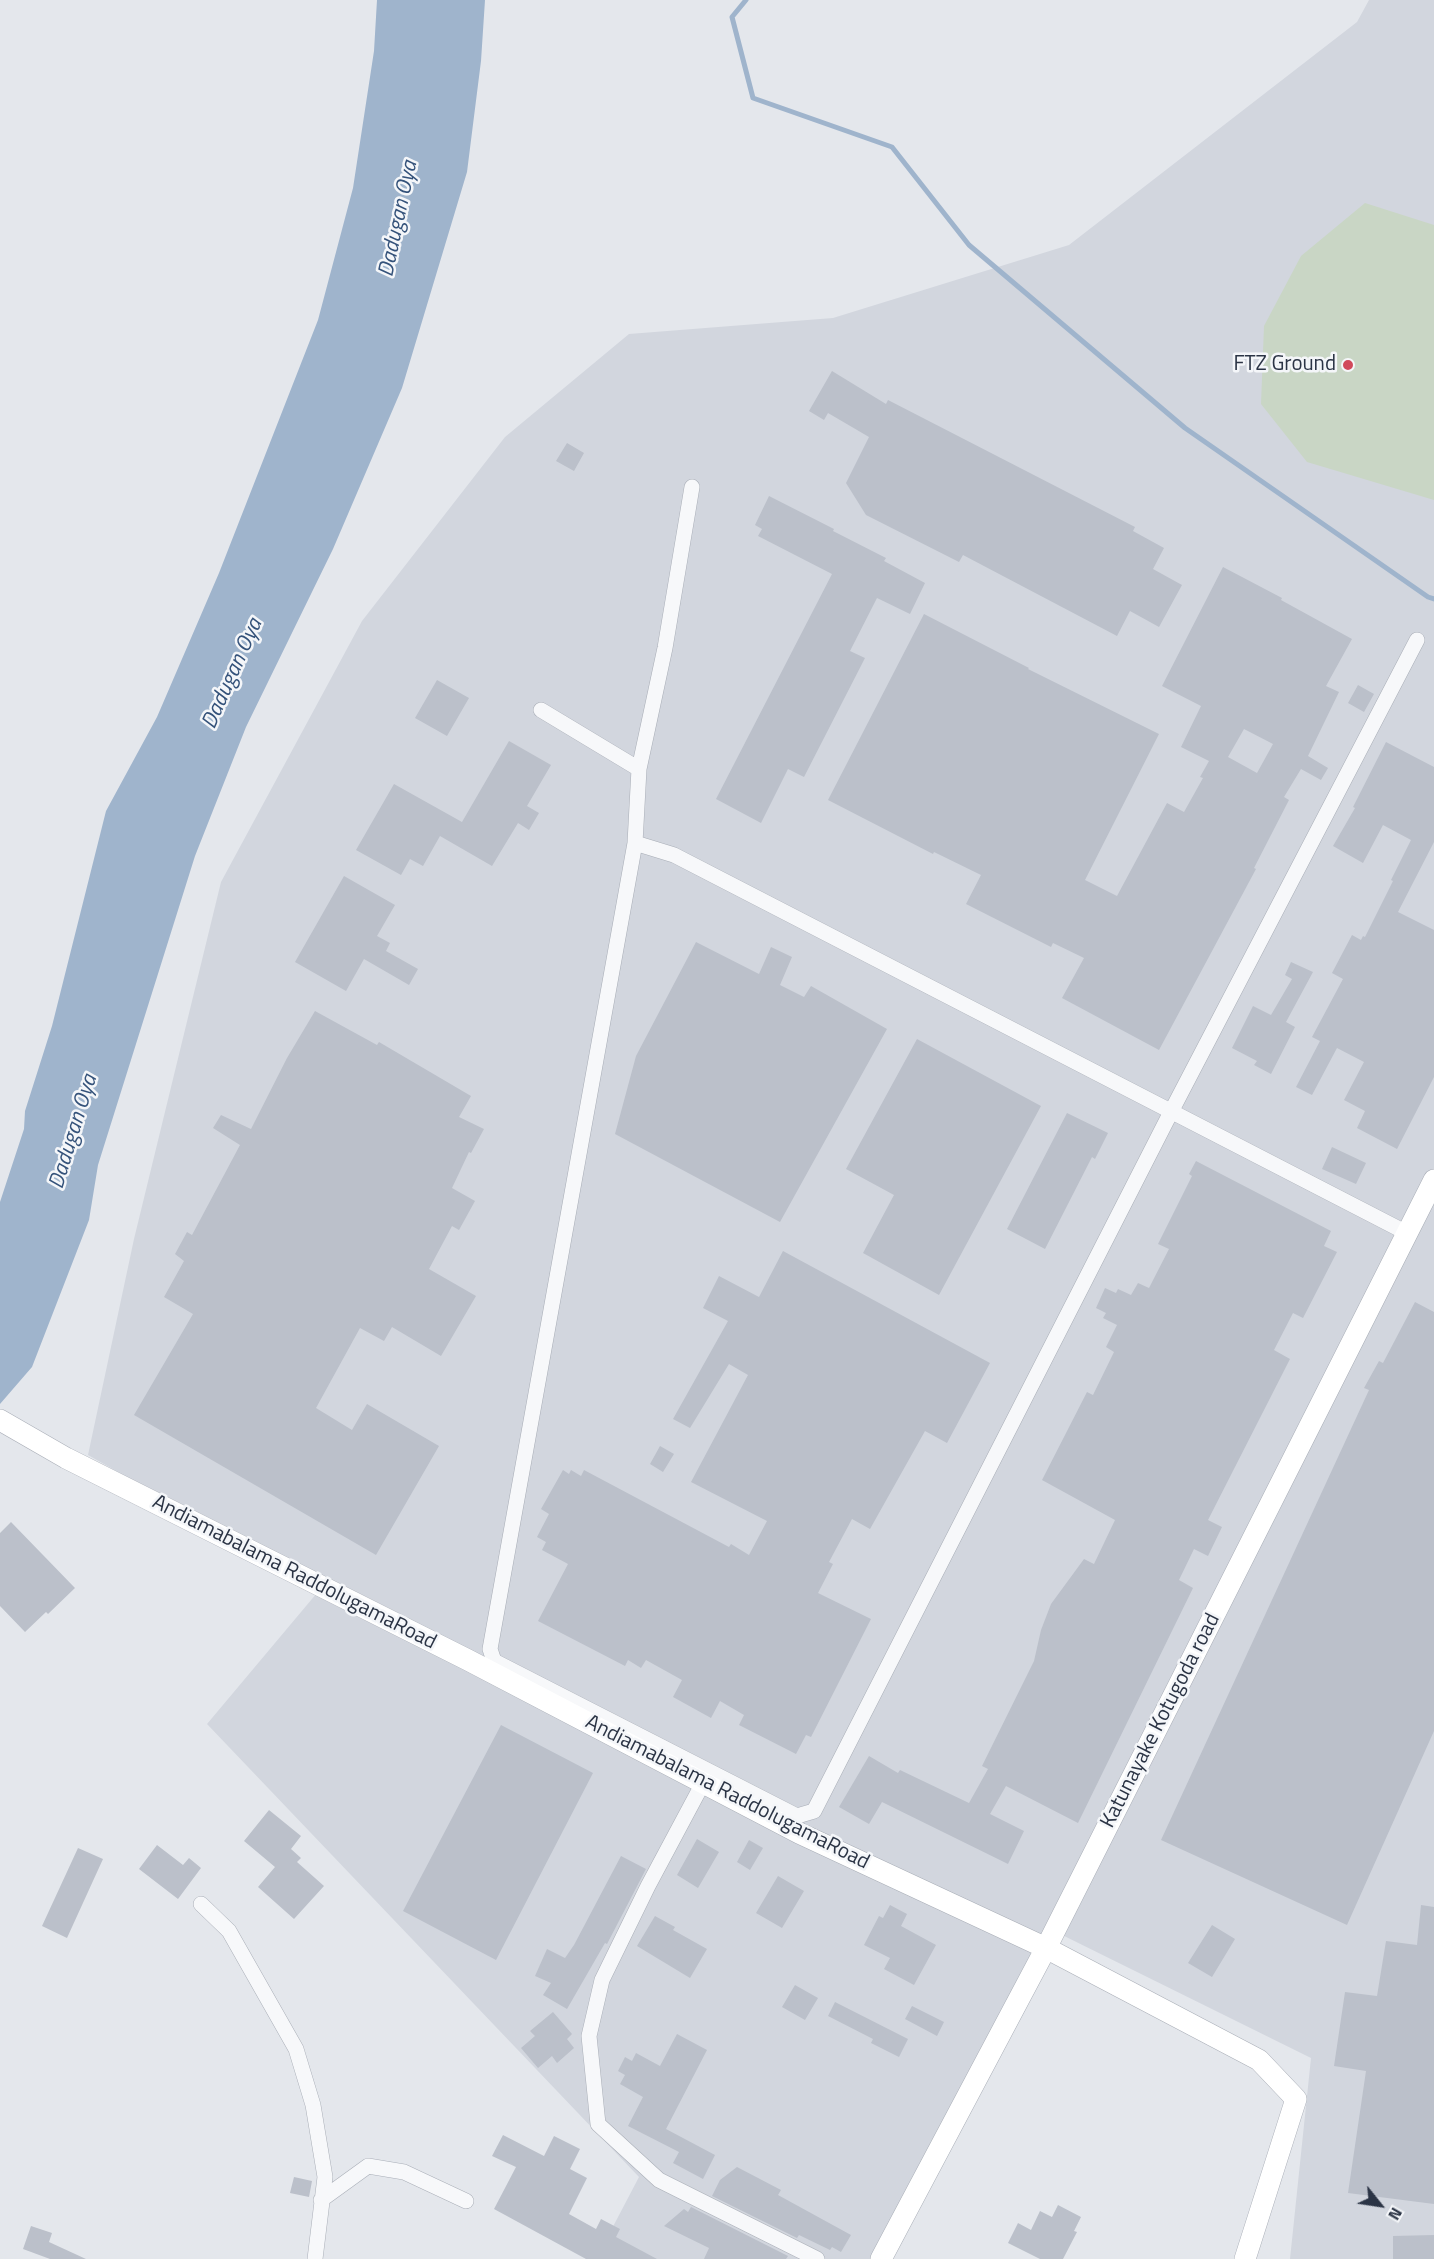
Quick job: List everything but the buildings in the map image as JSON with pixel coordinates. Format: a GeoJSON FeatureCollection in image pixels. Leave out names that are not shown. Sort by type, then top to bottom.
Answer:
{"type":"FeatureCollection","features":[{"type":"Feature","properties":{"kind":"street"},"geometry":{"type":"LineString","coordinates":[[692,487],[665,648],[639,769],[635,843],[489,1649],[494,1661],[797,1816],[813,1811],[1172,1110],[1417,640]]}},
{"type":"Feature","properties":{"kind":"street"},"geometry":{"type":"LineString","coordinates":[[541,710],[639,769]]}},
{"type":"Feature","properties":{"kind":"street"},"geometry":{"type":"LineString","coordinates":[[635,843],[674,855],[1407,1233]]}},
{"type":"Feature","properties":{"kind":"street","name":"Katunayake Kotugoda road"},"geometry":{"type":"LineString","coordinates":[[880,2259],[1046,1948],[1434,1180]]}},
{"type":"Feature","properties":{"kind":"street","name":"Andiamabalama RaddolugamaRoad"},"geometry":{"type":"LineString","coordinates":[[0,1420],[66,1458],[480,1666],[799,1833],[1046,1948],[1259,2060],[1296,2100],[1245,2259]]}},
{"type":"Feature","properties":{"kind":"street"},"geometry":{"type":"LineString","coordinates":[[703,1783],[648,1886],[602,1980],[589,2036],[598,2124],[659,2180],[817,2259]]}},
{"type":"Feature","properties":{"kind":"street"},"geometry":{"type":"LineString","coordinates":[[201,1904],[229,1931],[296,2049],[313,2105],[325,2177],[315,2259]]}},
{"type":"Feature","properties":{"kind":"street"},"geometry":{"type":"LineString","coordinates":[[321,2200],[368,2166],[404,2172],[466,2201]]}},
{"type":"Feature","properties":{"kind":"shaded area"},"geometry":{"type":"Polygon","coordinates":[[[1369,0],[1434,0],[1434,2259],[1290,2259],[1311,2058],[1046,1927],[870,2259],[596,2259],[639,2177],[207,1724],[322,1587],[88,1455],[134,1239],[221,882],[362,621],[505,437],[629,334],[833,318],[1069,245],[1357,22],[1369,0]]]}},
{"type":"Feature","properties":{"kind":"green space","name":"FTZ Ground"},"geometry":{"type":"Polygon","coordinates":[[[1365,203],[1434,225],[1434,500],[1307,462],[1261,404],[1264,326],[1301,256],[1365,203]]]}},
{"type":"Feature","properties":{"kind":"water","name":"Dadugan Oya"},"geometry":{"type":"Polygon","coordinates":[[[377,0],[485,0],[481,61],[467,172],[402,388],[333,549],[246,727],[195,856],[98,1165],[89,1220],[32,1367],[0,1404],[0,1202],[24,1129],[25,1111],[52,1026],[106,811],[157,717],[219,573],[318,320],[353,188],[374,51],[377,0]]]}},
{"type":"Feature","properties":{"kind":"waterway"},"geometry":{"type":"LineString","coordinates":[[746,0],[732,17],[753,98],[892,147],[969,245],[1185,428],[1434,599]]}},
{"type":"Feature","properties":{"kind":"place","name":"FTZ Ground"},"geometry":{"type":"Point","coordinates":[1348,365]}}]}
